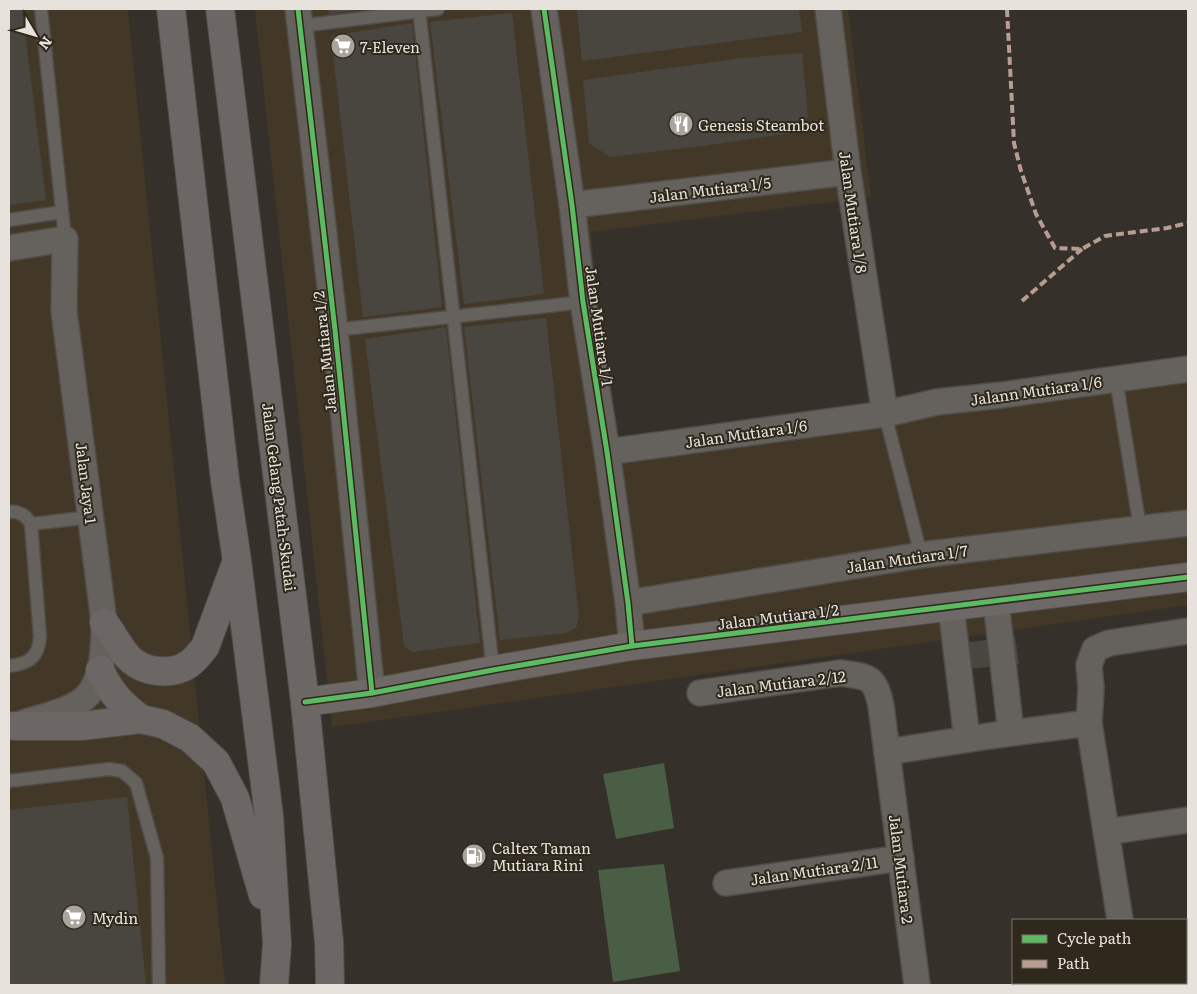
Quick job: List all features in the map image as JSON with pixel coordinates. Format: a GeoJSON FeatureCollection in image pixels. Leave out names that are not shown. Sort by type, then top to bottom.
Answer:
{"type":"FeatureCollection","features":[{"type":"Feature","properties":{"kind":"main road"},"geometry":{"type":"LineString","coordinates":[[171,9],[225,480],[269,816],[277,944],[274,985]]}},
{"type":"Feature","properties":{"kind":"main road","name":"Jalan Gelang Patah-Skudai"},"geometry":{"type":"LineString","coordinates":[[220,9],[305,702],[329,942],[330,985]]}},
{"type":"Feature","properties":{"kind":"main road"},"geometry":{"type":"LineString","coordinates":[[104,622],[128,657],[139,666],[154,671],[173,671],[187,665],[205,647],[237,561]]}},
{"type":"Feature","properties":{"kind":"main road"},"geometry":{"type":"LineString","coordinates":[[100,670],[112,692],[125,707],[141,719]]}},
{"type":"Feature","properties":{"kind":"main road"},"geometry":{"type":"LineString","coordinates":[[11,726],[81,726],[141,719],[163,724],[190,738],[216,762],[235,798],[277,944]]}},
{"type":"Feature","properties":{"kind":"street","name":"Jalan Mutiara 1/1"},"geometry":{"type":"LineString","coordinates":[[544,9],[572,205],[583,302],[607,452],[628,603],[632,646]]}},
{"type":"Feature","properties":{"kind":"street","name":"Jalan Mutiara 1/8"},"geometry":{"type":"LineString","coordinates":[[828,9],[848,172],[885,414]]}},
{"type":"Feature","properties":{"kind":"street","name":"Jalan Mutiara 1/2"},"geometry":{"type":"LineString","coordinates":[[299,18],[335,330],[372,693]]}},
{"type":"Feature","properties":{"kind":"street","name":"Jalan Mutiara 1/5"},"geometry":{"type":"LineString","coordinates":[[572,205],[848,172]]}},
{"type":"Feature","properties":{"kind":"street"},"geometry":{"type":"LineString","coordinates":[[9,248],[65,239]]}},
{"type":"Feature","properties":{"kind":"street","name":"Jalan Jaya 1"},"geometry":{"type":"LineString","coordinates":[[11,726],[78,704],[86,698],[95,685],[104,646],[104,622],[92,517],[64,311],[65,239]]}},
{"type":"Feature","properties":{"kind":"street","name":"Jalann Mutiara 1/6"},"geometry":{"type":"LineString","coordinates":[[885,414],[937,402],[1002,395],[1188,369]]}},
{"type":"Feature","properties":{"kind":"street","name":"Jalan Mutiara 1/6"},"geometry":{"type":"LineString","coordinates":[[607,452],[885,414]]}},
{"type":"Feature","properties":{"kind":"street","name":"Jalan Mutiara 1/7"},"geometry":{"type":"LineString","coordinates":[[628,603],[921,555],[1188,523]]}},
{"type":"Feature","properties":{"kind":"street","name":"Jalan Mutiara 1/2"},"geometry":{"type":"LineString","coordinates":[[305,702],[372,693],[632,646],[1188,577]]}},
{"type":"Feature","properties":{"kind":"street"},"geometry":{"type":"LineString","coordinates":[[996,602],[1011,733]]}},
{"type":"Feature","properties":{"kind":"street"},"geometry":{"type":"LineString","coordinates":[[951,607],[967,739]]}},
{"type":"Feature","properties":{"kind":"street"},"geometry":{"type":"LineString","coordinates":[[1120,919],[1089,723],[1091,688],[1089,665],[1095,649],[1110,643],[1188,631]]}},
{"type":"Feature","properties":{"kind":"street","name":"Jalan Mutiara 2/12"},"geometry":{"type":"LineString","coordinates":[[700,693],[841,674],[862,676]]}},
{"type":"Feature","properties":{"kind":"street","name":"Jalan Mutiara 2"},"geometry":{"type":"LineString","coordinates":[[862,676],[871,681],[877,688],[881,706],[917,985]]}},
{"type":"Feature","properties":{"kind":"street"},"geometry":{"type":"LineString","coordinates":[[887,752],[1089,723]]}},
{"type":"Feature","properties":{"kind":"street"},"geometry":{"type":"LineString","coordinates":[[1106,832],[1188,820]]}},
{"type":"Feature","properties":{"kind":"street","name":"Jalan Mutiara 2/11"},"geometry":{"type":"LineString","coordinates":[[726,883],[901,858]]}},
{"type":"Feature","properties":{"kind":"lane"},"geometry":{"type":"LineString","coordinates":[[41,9],[65,239]]}},
{"type":"Feature","properties":{"kind":"lane"},"geometry":{"type":"LineString","coordinates":[[299,18],[438,9]]}},
{"type":"Feature","properties":{"kind":"lane"},"geometry":{"type":"LineString","coordinates":[[419,10],[492,670]]}},
{"type":"Feature","properties":{"kind":"lane"},"geometry":{"type":"LineString","coordinates":[[9,220],[62,212]]}},
{"type":"Feature","properties":{"kind":"lane"},"geometry":{"type":"LineString","coordinates":[[335,330],[454,315],[583,302]]}},
{"type":"Feature","properties":{"kind":"lane"},"geometry":{"type":"LineString","coordinates":[[1116,379],[1140,528]]}},
{"type":"Feature","properties":{"kind":"lane"},"geometry":{"type":"LineString","coordinates":[[885,414],[921,555]]}},
{"type":"Feature","properties":{"kind":"lane"},"geometry":{"type":"LineString","coordinates":[[9,512],[20,513],[31,524],[40,636],[40,646],[35,656],[28,661],[9,666]]}},
{"type":"Feature","properties":{"kind":"lane"},"geometry":{"type":"LineString","coordinates":[[31,524],[92,517]]}},
{"type":"Feature","properties":{"kind":"lane"},"geometry":{"type":"LineString","coordinates":[[9,780],[108,769],[122,771],[136,783],[157,858],[160,985]]}},
{"type":"Feature","properties":{"kind":"shaded area"},"geometry":{"type":"Polygon","coordinates":[[[9,9],[128,9],[225,985],[9,985],[9,9]]]}},
{"type":"Feature","properties":{"kind":"shaded area"},"geometry":{"type":"Polygon","coordinates":[[[255,9],[848,9],[871,197],[591,232],[610,449],[1188,376],[1188,605],[332,727],[255,9]]]}},
{"type":"Feature","properties":{"kind":"green space"},"geometry":{"type":"Polygon","coordinates":[[[664,763],[674,828],[616,839],[603,774],[664,763]]]}},
{"type":"Feature","properties":{"kind":"green space"},"geometry":{"type":"Polygon","coordinates":[[[664,864],[680,971],[613,982],[598,870],[664,864]]]}},
{"type":"Feature","properties":{"kind":"building"},"geometry":{"type":"Polygon","coordinates":[[[9,9],[22,9],[46,200],[9,205],[9,9]]]}},
{"type":"Feature","properties":{"kind":"building"},"geometry":{"type":"Polygon","coordinates":[[[328,9],[357,9],[357,10],[329,14],[328,9]]]}},
{"type":"Feature","properties":{"kind":"building"},"geometry":{"type":"Polygon","coordinates":[[[577,9],[799,9],[802,32],[582,61],[577,9]]]}},
{"type":"Feature","properties":{"kind":"building"},"geometry":{"type":"Polygon","coordinates":[[[512,13],[544,294],[464,304],[430,22],[512,13]]]}},
{"type":"Feature","properties":{"kind":"building"},"geometry":{"type":"Polygon","coordinates":[[[412,23],[442,307],[363,317],[331,36],[412,23]]]}},
{"type":"Feature","properties":{"kind":"building"},"geometry":{"type":"Polygon","coordinates":[[[802,53],[808,116],[798,132],[610,157],[589,143],[583,80],[742,58],[802,53]]]}},
{"type":"Feature","properties":{"kind":"building"},"geometry":{"type":"Polygon","coordinates":[[[546,318],[579,617],[576,628],[566,633],[500,640],[464,327],[546,318]]]}},
{"type":"Feature","properties":{"kind":"building"},"geometry":{"type":"Polygon","coordinates":[[[446,327],[480,643],[412,652],[404,646],[365,339],[446,327]]]}},
{"type":"Feature","properties":{"kind":"building"},"geometry":{"type":"Polygon","coordinates":[[[1015,636],[1019,664],[948,671],[942,646],[1015,636]]]}},
{"type":"Feature","properties":{"kind":"building","name":"Mydin"},"geometry":{"type":"Polygon","coordinates":[[[127,797],[146,985],[9,985],[9,810],[127,797]]]}},
{"type":"Feature","properties":{"kind":"marked path"},"geometry":{"type":"LineString","coordinates":[[1007,9],[1014,143],[1021,171],[1036,214],[1055,248],[1082,249],[1105,236],[1167,228],[1188,223]]}},
{"type":"Feature","properties":{"kind":"marked path"},"geometry":{"type":"LineString","coordinates":[[1022,301],[1082,249]]}},
{"type":"Feature","properties":{"kind":"cycle path"},"geometry":{"type":"LineString","coordinates":[[298,9],[335,330],[372,693]]}},
{"type":"Feature","properties":{"kind":"cycle path"},"geometry":{"type":"LineString","coordinates":[[544,9],[572,205],[583,302],[607,452],[628,603],[632,646]]}},
{"type":"Feature","properties":{"kind":"cycle path"},"geometry":{"type":"LineString","coordinates":[[305,702],[372,693],[632,646],[1188,577]]}},
{"type":"Feature","properties":{"kind":"place","name":"7-Eleven"},"geometry":{"type":"Point","coordinates":[343,46]}},
{"type":"Feature","properties":{"kind":"place","name":"Genesis Steambot"},"geometry":{"type":"Point","coordinates":[681,124]}},
{"type":"Feature","properties":{"kind":"place","name":"Caltex Taman Mutiara Rini"},"geometry":{"type":"Point","coordinates":[474,856]}},
{"type":"Feature","properties":{"kind":"place","name":"Mydin"},"geometry":{"type":"Point","coordinates":[74,917]}}]}
